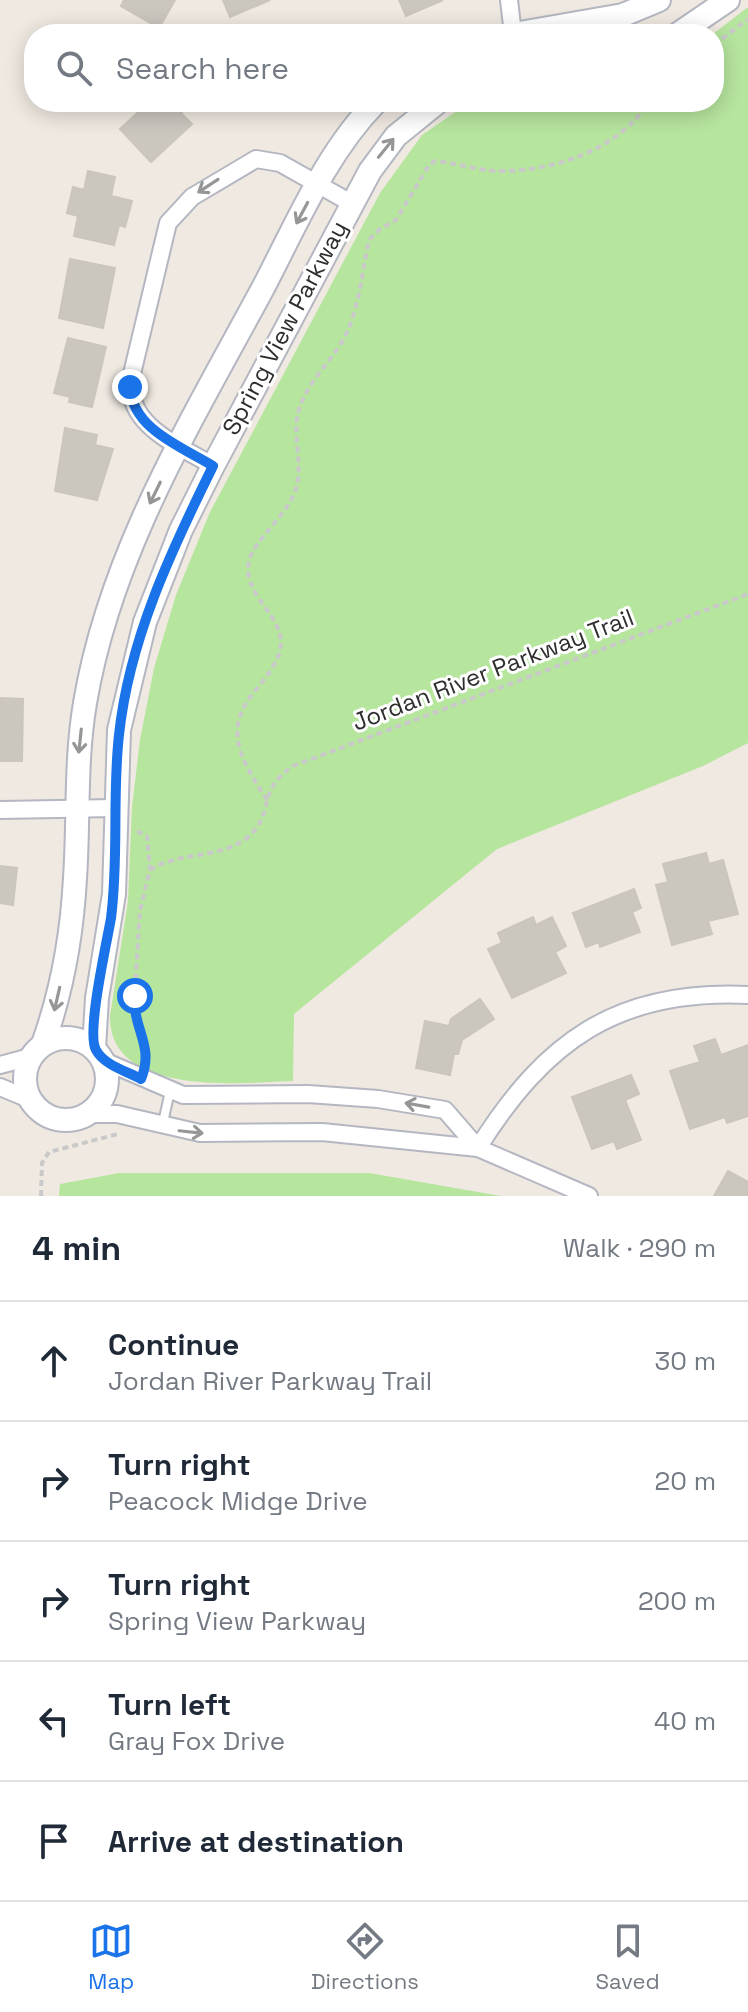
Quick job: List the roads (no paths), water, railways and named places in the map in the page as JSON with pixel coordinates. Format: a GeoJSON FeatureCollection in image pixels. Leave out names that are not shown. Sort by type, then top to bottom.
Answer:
{"type":"FeatureCollection","features":[{"type":"Feature","properties":{"kind":"street"},"geometry":{"type":"LineString","coordinates":[[509,0],[513,24]]}},
{"type":"Feature","properties":{"kind":"street"},"geometry":{"type":"LineString","coordinates":[[571,24],[623,15],[659,0]]}},
{"type":"Feature","properties":{"kind":"street"},"geometry":{"type":"LineString","coordinates":[[693,24],[728,0]]}},
{"type":"Feature","properties":{"kind":"street","name":"Spring View Parkway"},"geometry":{"type":"LineString","coordinates":[[36,1051],[59,994],[68,935],[75,879],[81,728],[99,643],[123,568],[179,445],[318,184],[347,136],[367,112]]}},
{"type":"Feature","properties":{"kind":"street","name":"Spring View Parkway"},"geometry":{"type":"LineString","coordinates":[[99,1055],[97,998],[114,894],[119,730],[137,650],[161,578],[213,466],[351,203],[382,153],[411,121],[424,112]]}},
{"type":"Feature","properties":{"kind":"street"},"geometry":{"type":"LineString","coordinates":[[213,466],[143,421],[130,396],[131,378],[168,223],[192,197],[256,159],[280,163],[351,203]]}},
{"type":"Feature","properties":{"kind":"street"},"geometry":{"type":"LineString","coordinates":[[0,810],[115,808]]}},
{"type":"Feature","properties":{"kind":"street"},"geometry":{"type":"LineString","coordinates":[[478,1148],[518,1088],[556,1051],[588,1028],[613,1014],[659,999],[705,993],[748,995]]}},
{"type":"Feature","properties":{"kind":"street"},"geometry":{"type":"LineString","coordinates":[[0,1065],[69,1037],[141,1079],[170,1091],[197,1096],[344,1096],[445,1110],[478,1148]]}},
{"type":"Feature","properties":{"kind":"street"},"geometry":{"type":"LineString","coordinates":[[36,1051],[24,1078],[29,1099],[36,1108],[55,1119],[77,1119],[88,1114],[104,1096],[107,1085],[99,1055]]}},
{"type":"Feature","properties":{"kind":"street"},"geometry":{"type":"LineString","coordinates":[[0,1087],[29,1099]]}},
{"type":"Feature","properties":{"kind":"street"},"geometry":{"type":"LineString","coordinates":[[88,1114],[126,1117],[162,1128],[216,1134],[291,1131],[352,1134],[436,1147],[478,1148],[589,1196]]}},
{"type":"Feature","properties":{"kind":"lane"},"geometry":{"type":"LineString","coordinates":[[162,1128],[170,1091]]}}]}
